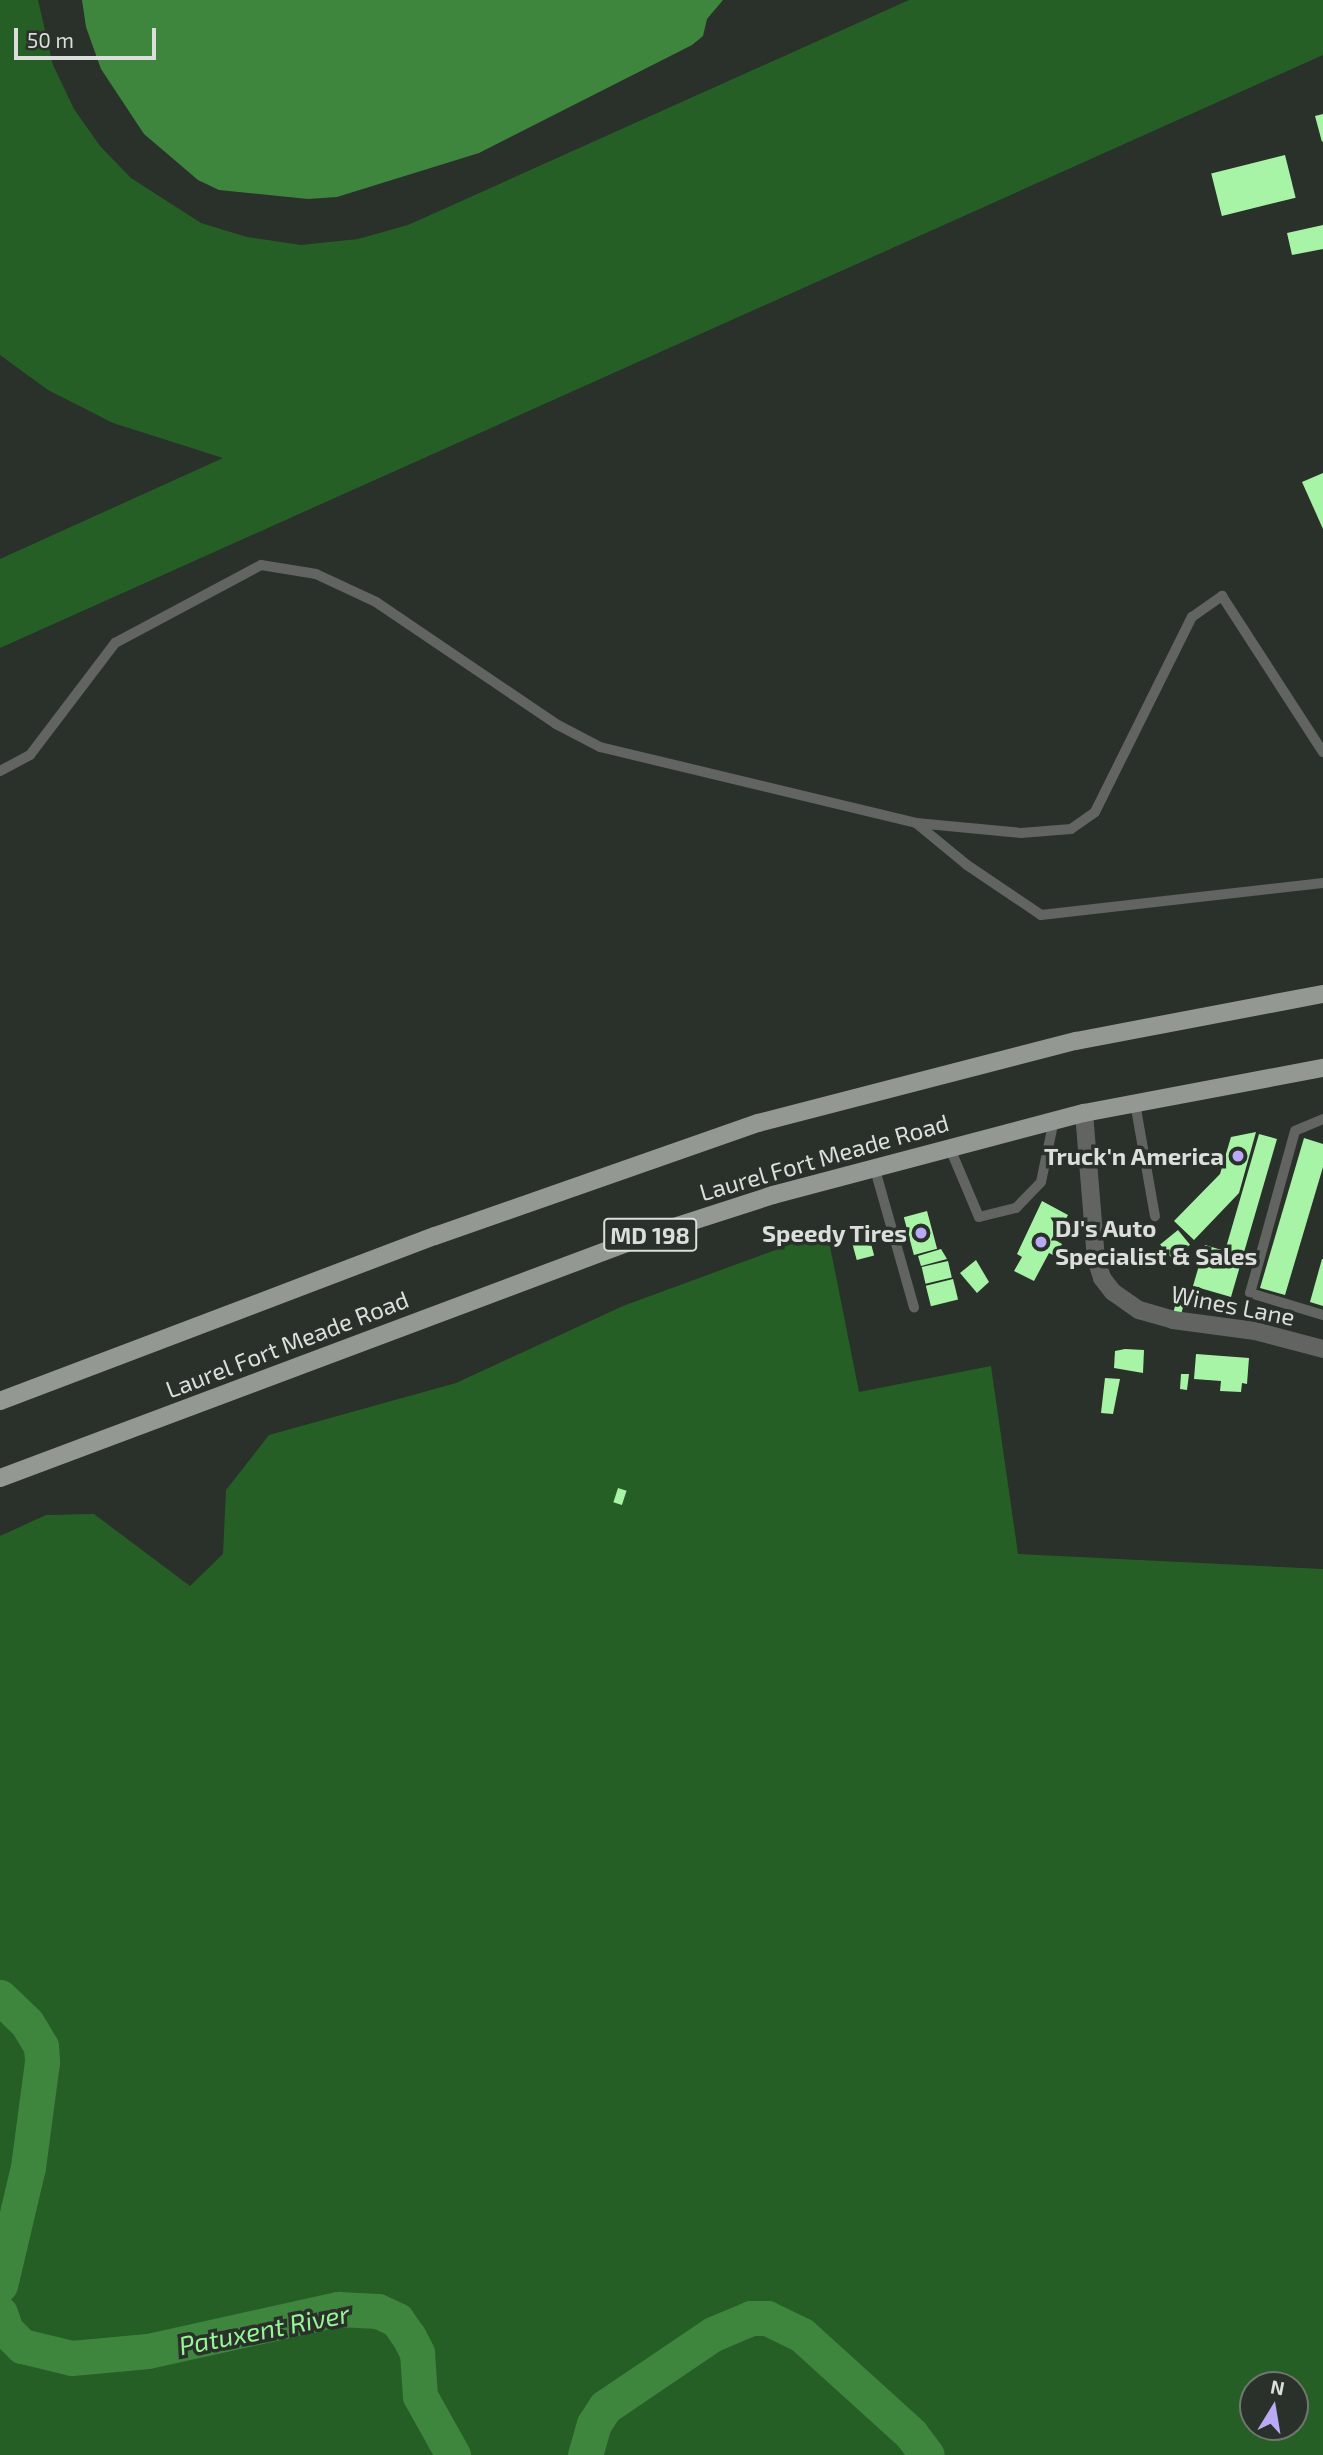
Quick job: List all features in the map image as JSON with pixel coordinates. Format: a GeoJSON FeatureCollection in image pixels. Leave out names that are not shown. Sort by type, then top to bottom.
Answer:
{"type":"FeatureCollection","features":[{"type":"Feature","properties":{"kind":"main road","name":"Laurel Fort Meade Road"},"geometry":{"type":"LineString","coordinates":[[0,1401],[435,1236],[758,1123],[1076,1041],[1323,994]]}},
{"type":"Feature","properties":{"kind":"main road","name":"Laurel Fort Meade Road"},"geometry":{"type":"LineString","coordinates":[[0,1478],[643,1237],[874,1166],[949,1146],[1084,1113],[1323,1068]]}},
{"type":"Feature","properties":{"kind":"street","name":"Wines Lane"},"geometry":{"type":"LineString","coordinates":[[1084,1113],[1096,1259],[1102,1278],[1113,1292],[1139,1310],[1173,1320],[1255,1331],[1323,1349]]}},
{"type":"Feature","properties":{"kind":"lane"},"geometry":{"type":"LineString","coordinates":[[0,771],[30,755],[115,643],[261,565],[316,573],[376,602],[556,724],[600,747],[916,823],[1021,833],[1071,829],[1095,812],[1192,617],[1222,596],[1323,752]]}},
{"type":"Feature","properties":{"kind":"lane"},"geometry":{"type":"LineString","coordinates":[[916,823],[967,864],[1041,915],[1323,883]]}},
{"type":"Feature","properties":{"kind":"lane"},"geometry":{"type":"LineString","coordinates":[[1135,1103],[1155,1216]]}},
{"type":"Feature","properties":{"kind":"lane"},"geometry":{"type":"LineString","coordinates":[[1323,1119],[1295,1131],[1250,1293],[1323,1315]]}},
{"type":"Feature","properties":{"kind":"lane"},"geometry":{"type":"LineString","coordinates":[[949,1146],[979,1217],[1004,1211],[1016,1208],[1041,1182],[1054,1120]]}},
{"type":"Feature","properties":{"kind":"lane"},"geometry":{"type":"LineString","coordinates":[[874,1166],[914,1307]]}},
{"type":"Feature","properties":{"kind":"shaded area"},"geometry":{"type":"Polygon","coordinates":[[[0,0],[38,0],[53,65],[74,109],[100,146],[131,178],[201,223],[247,237],[301,245],[358,239],[408,225],[909,0],[1323,0],[1323,55],[0,648],[0,559],[223,458],[113,423],[48,390],[0,355],[0,0]]]}},
{"type":"Feature","properties":{"kind":"shaded area"},"geometry":{"type":"Polygon","coordinates":[[[82,0],[723,0],[707,19],[703,36],[692,45],[479,153],[337,197],[308,199],[219,190],[198,180],[144,134],[101,69],[86,27],[82,0]]]}},
{"type":"Feature","properties":{"kind":"shaded area"},"geometry":{"type":"Polygon","coordinates":[[[827,1231],[859,1392],[991,1366],[1018,1554],[1323,1569],[1323,2455],[0,2455],[0,1536],[46,1515],[94,1514],[190,1586],[223,1554],[226,1490],[269,1435],[456,1383],[623,1306],[827,1231]]]}},
{"type":"Feature","properties":{"kind":"building"},"geometry":{"type":"Polygon","coordinates":[[[1323,114],[1323,141],[1322,142],[1315,116],[1323,114]]]}},
{"type":"Feature","properties":{"kind":"building"},"geometry":{"type":"Polygon","coordinates":[[[1285,155],[1296,198],[1222,216],[1211,173],[1285,155]]]}},
{"type":"Feature","properties":{"kind":"building"},"geometry":{"type":"Polygon","coordinates":[[[1323,225],[1323,249],[1292,255],[1287,233],[1323,225]]]}},
{"type":"Feature","properties":{"kind":"building"},"geometry":{"type":"Polygon","coordinates":[[[1323,473],[1323,529],[1302,482],[1323,473]]]}},
{"type":"Feature","properties":{"kind":"building"},"geometry":{"type":"Polygon","coordinates":[[[1256,1132],[1239,1193],[1194,1240],[1174,1221],[1220,1174],[1231,1137],[1256,1132]]]}},
{"type":"Feature","properties":{"kind":"building"},"geometry":{"type":"Polygon","coordinates":[[[1259,1134],[1277,1139],[1231,1297],[1193,1286],[1205,1245],[1225,1251],[1259,1134]]]}},
{"type":"Feature","properties":{"kind":"building"},"geometry":{"type":"Polygon","coordinates":[[[1304,1138],[1323,1144],[1323,1167],[1285,1295],[1260,1288],[1304,1138]]]}},
{"type":"Feature","properties":{"kind":"building","name":"DJ's Auto Specialist & Sales"},"geometry":{"type":"Polygon","coordinates":[[[1042,1201],[1068,1215],[1055,1240],[1062,1244],[1055,1256],[1049,1253],[1034,1281],[1014,1271],[1022,1257],[1017,1254],[1042,1201]]]}},
{"type":"Feature","properties":{"kind":"building","name":"Speedy Tires"},"geometry":{"type":"Polygon","coordinates":[[[927,1211],[937,1249],[914,1255],[904,1217],[927,1211]]]}},
{"type":"Feature","properties":{"kind":"building"},"geometry":{"type":"Polygon","coordinates":[[[1178,1230],[1190,1245],[1172,1259],[1160,1244],[1178,1230]]]}},
{"type":"Feature","properties":{"kind":"building"},"geometry":{"type":"Polygon","coordinates":[[[870,1240],[874,1255],[857,1260],[853,1245],[870,1240]]]}},
{"type":"Feature","properties":{"kind":"building"},"geometry":{"type":"Polygon","coordinates":[[[941,1249],[947,1259],[921,1266],[918,1256],[941,1249]]]}},
{"type":"Feature","properties":{"kind":"building"},"geometry":{"type":"Polygon","coordinates":[[[1323,1259],[1323,1306],[1310,1302],[1323,1259]]]}},
{"type":"Feature","properties":{"kind":"building"},"geometry":{"type":"Polygon","coordinates":[[[976,1260],[989,1282],[977,1293],[960,1273],[976,1260]]]}},
{"type":"Feature","properties":{"kind":"building"},"geometry":{"type":"Polygon","coordinates":[[[948,1261],[952,1278],[926,1284],[922,1267],[948,1261]]]}},
{"type":"Feature","properties":{"kind":"building"},"geometry":{"type":"Polygon","coordinates":[[[953,1279],[958,1299],[931,1306],[926,1286],[953,1279]]]}},
{"type":"Feature","properties":{"kind":"building"},"geometry":{"type":"Polygon","coordinates":[[[1179,1290],[1187,1292],[1181,1315],[1173,1313],[1179,1290]]]}},
{"type":"Feature","properties":{"kind":"building"},"geometry":{"type":"Polygon","coordinates":[[[1144,1350],[1143,1373],[1114,1368],[1115,1351],[1144,1350]]]}},
{"type":"Feature","properties":{"kind":"building"},"geometry":{"type":"Polygon","coordinates":[[[1196,1354],[1249,1358],[1247,1384],[1242,1383],[1241,1392],[1220,1391],[1221,1381],[1194,1379],[1196,1354]]]}},
{"type":"Feature","properties":{"kind":"building"},"geometry":{"type":"Polygon","coordinates":[[[1181,1374],[1189,1374],[1187,1390],[1180,1389],[1181,1374]]]}},
{"type":"Feature","properties":{"kind":"building"},"geometry":{"type":"Polygon","coordinates":[[[1105,1378],[1120,1379],[1113,1414],[1101,1413],[1105,1378]]]}},
{"type":"Feature","properties":{"kind":"building"},"geometry":{"type":"Polygon","coordinates":[[[618,1488],[627,1491],[622,1505],[613,1502],[618,1488]]]}},
{"type":"Feature","properties":{"kind":"waterway","name":"Patuxent River"},"geometry":{"type":"LineString","coordinates":[[0,1997],[27,2023],[41,2046],[42,2062],[28,2167],[0,2285]]}},
{"type":"Feature","properties":{"kind":"waterway","name":"Patuxent River"},"geometry":{"type":"LineString","coordinates":[[0,2313],[6,2330],[22,2346],[72,2358],[148,2351],[338,2309],[378,2311],[397,2320],[409,2337],[417,2353],[420,2396],[453,2455]]}},
{"type":"Feature","properties":{"kind":"waterway","name":"Patuxent River"},"geometry":{"type":"LineString","coordinates":[[585,2455],[594,2424],[605,2407],[713,2334],[751,2318],[767,2318],[802,2335],[911,2434],[927,2455]]}},
{"type":"Feature","properties":{"kind":"place","name":"Truck'n America"},"geometry":{"type":"Point","coordinates":[1238,1156]}},
{"type":"Feature","properties":{"kind":"place","name":"Speedy Tires"},"geometry":{"type":"Point","coordinates":[921,1233]}},
{"type":"Feature","properties":{"kind":"place","name":"DJ's Auto Specialist & Sales"},"geometry":{"type":"Point","coordinates":[1041,1242]}}]}
